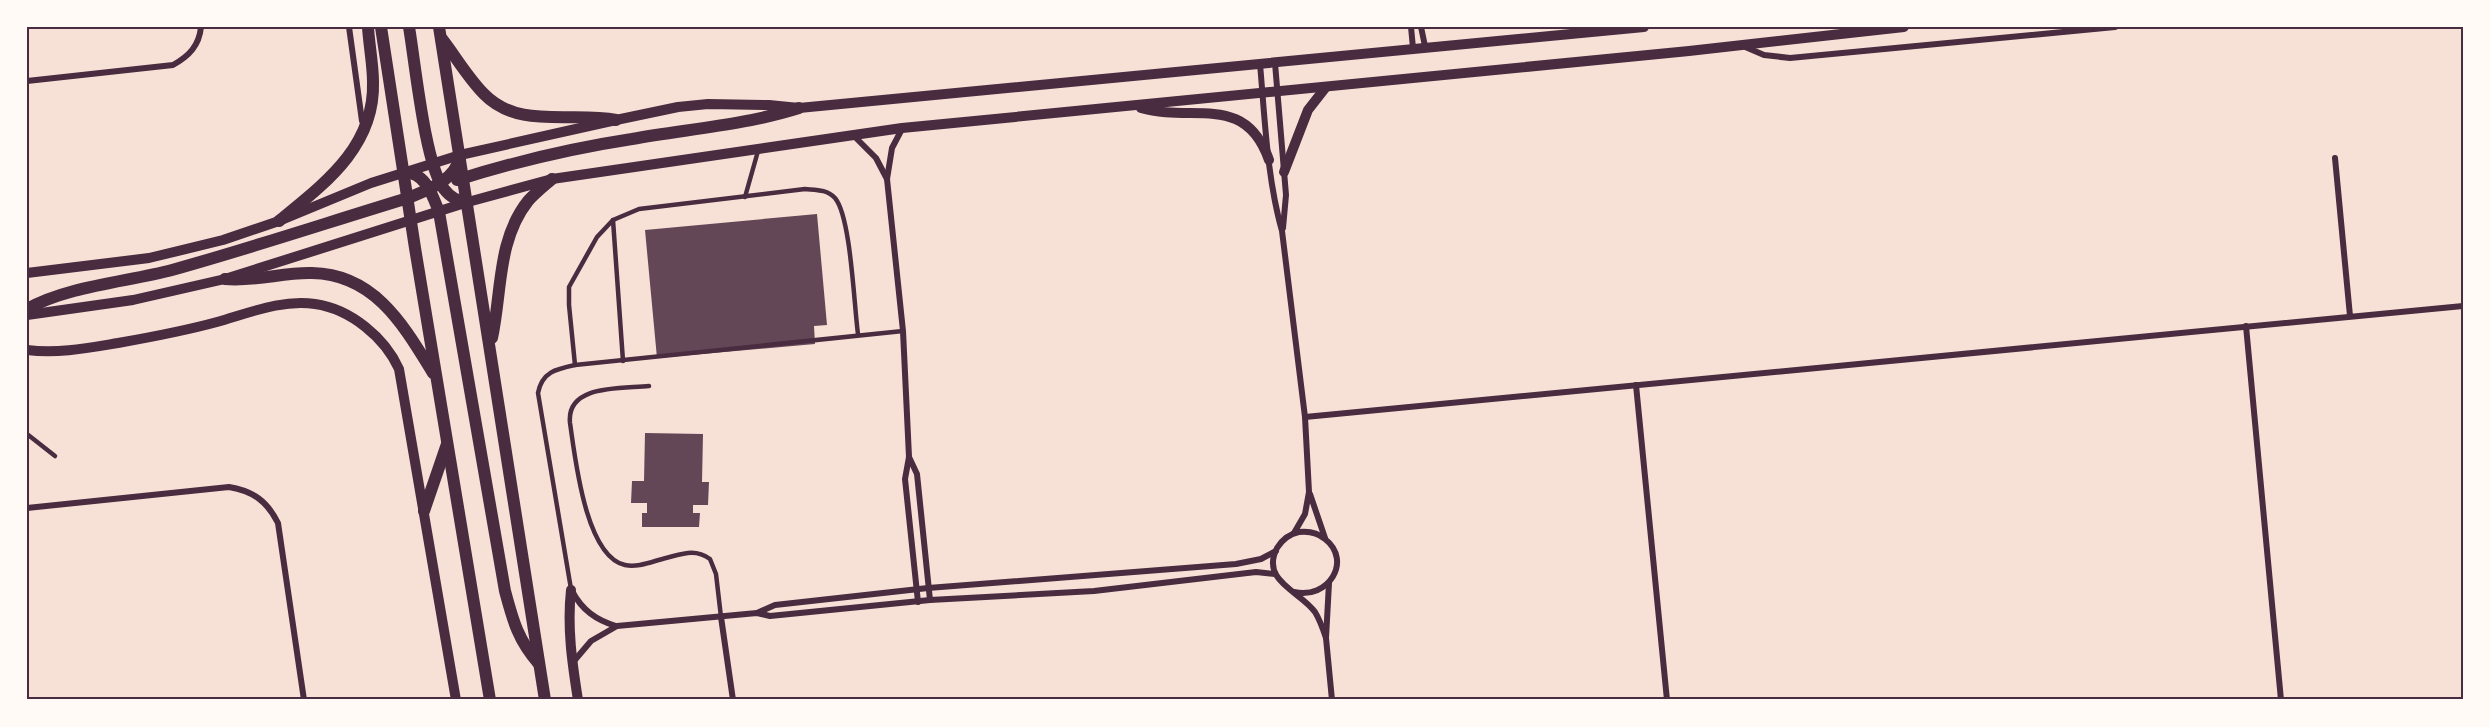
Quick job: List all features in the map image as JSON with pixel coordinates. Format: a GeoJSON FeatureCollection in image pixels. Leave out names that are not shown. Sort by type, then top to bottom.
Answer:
{"type":"FeatureCollection","features":[{"type":"Feature","properties":{"kind":"main road"},"geometry":{"type":"LineString","coordinates":[[279,221],[334,175],[348,159],[362,134],[371,109],[373,83],[368,27]]}},
{"type":"Feature","properties":{"kind":"main road"},"geometry":{"type":"LineString","coordinates":[[381,27],[490,700]]}},
{"type":"Feature","properties":{"kind":"main road"},"geometry":{"type":"LineString","coordinates":[[409,27],[505,591],[521,643],[540,665]]}},
{"type":"Feature","properties":{"kind":"main road"},"geometry":{"type":"LineString","coordinates":[[440,33],[485,95],[514,113],[534,116],[591,116],[616,120]]}},
{"type":"Feature","properties":{"kind":"main road"},"geometry":{"type":"LineString","coordinates":[[440,33],[491,345],[545,700]]}},
{"type":"Feature","properties":{"kind":"main road"},"geometry":{"type":"LineString","coordinates":[[27,309],[74,292],[171,270],[408,198],[464,178],[569,151],[754,121],[799,108]]}},
{"type":"Feature","properties":{"kind":"main road"},"geometry":{"type":"LineString","coordinates":[[411,221],[413,208],[457,167],[460,154]]}},
{"type":"Feature","properties":{"kind":"main road"},"geometry":{"type":"LineString","coordinates":[[404,172],[416,175],[453,197],[468,202]]}},
{"type":"Feature","properties":{"kind":"main road"},"geometry":{"type":"LineString","coordinates":[[491,345],[497,316],[503,258],[512,229],[528,201],[552,179]]}},
{"type":"Feature","properties":{"kind":"main road"},"geometry":{"type":"LineString","coordinates":[[225,279],[259,279],[311,273],[334,275],[352,281],[381,299],[390,309],[405,328],[437,379]]}},
{"type":"Feature","properties":{"kind":"main road"},"geometry":{"type":"LineString","coordinates":[[424,511],[447,443]]}},
{"type":"Feature","properties":{"kind":"street"},"geometry":{"type":"LineString","coordinates":[[27,81],[172,65],[192,51],[198,41],[201,27]]}},
{"type":"Feature","properties":{"kind":"street"},"geometry":{"type":"LineString","coordinates":[[349,27],[360,98],[362,134]]}},
{"type":"Feature","properties":{"kind":"street"},"geometry":{"type":"LineString","coordinates":[[1411,27],[1419,47]]}},
{"type":"Feature","properties":{"kind":"street"},"geometry":{"type":"LineString","coordinates":[[1419,47],[1421,27]]}},
{"type":"Feature","properties":{"kind":"street"},"geometry":{"type":"LineString","coordinates":[[27,273],[149,258],[223,240],[279,221],[371,183],[460,154],[678,107],[708,104],[799,108],[1644,27]]}},
{"type":"Feature","properties":{"kind":"street"},"geometry":{"type":"LineString","coordinates":[[27,315],[78,310],[133,300],[225,279],[468,202],[552,179],[902,128],[1904,27]]}},
{"type":"Feature","properties":{"kind":"street"},"geometry":{"type":"LineString","coordinates":[[1740,44],[1764,55],[1790,58],[2115,27]]}},
{"type":"Feature","properties":{"kind":"street"},"geometry":{"type":"LineString","coordinates":[[1275,63],[1286,204],[1282,231]]}},
{"type":"Feature","properties":{"kind":"street"},"geometry":{"type":"LineString","coordinates":[[1260,64],[1269,160],[1282,231],[1305,417],[1309,492],[1305,514],[1294,533]]}},
{"type":"Feature","properties":{"kind":"street"},"geometry":{"type":"LineString","coordinates":[[1284,172],[1308,110],[1326,87]]}},
{"type":"Feature","properties":{"kind":"street"},"geometry":{"type":"LineString","coordinates":[[1132,106],[1163,113],[1208,112],[1231,116],[1251,129],[1265,148],[1269,160]]}},
{"type":"Feature","properties":{"kind":"street"},"geometry":{"type":"LineString","coordinates":[[902,128],[892,148],[888,179],[903,331],[909,457],[905,479],[918,602]]}},
{"type":"Feature","properties":{"kind":"street"},"geometry":{"type":"LineString","coordinates":[[854,136],[876,158],[888,179]]}},
{"type":"Feature","properties":{"kind":"street"},"geometry":{"type":"LineString","coordinates":[[2336,158],[2350,316]]}},
{"type":"Feature","properties":{"kind":"street"},"geometry":{"type":"LineString","coordinates":[[27,350],[83,349],[181,332],[285,304],[317,304],[344,314],[366,328],[384,344],[399,369],[456,700]]}},
{"type":"Feature","properties":{"kind":"street"},"geometry":{"type":"LineString","coordinates":[[1305,417],[2463,306]]}},
{"type":"Feature","properties":{"kind":"street"},"geometry":{"type":"LineString","coordinates":[[2246,326],[2281,700]]}},
{"type":"Feature","properties":{"kind":"street"},"geometry":{"type":"LineString","coordinates":[[1636,385],[1667,700]]}},
{"type":"Feature","properties":{"kind":"street"},"geometry":{"type":"LineString","coordinates":[[909,457],[917,474],[930,600]]}},
{"type":"Feature","properties":{"kind":"street"},"geometry":{"type":"LineString","coordinates":[[27,508],[229,487],[245,490],[259,497],[270,508],[278,523],[304,700]]}},
{"type":"Feature","properties":{"kind":"street"},"geometry":{"type":"LineString","coordinates":[[1309,492],[1325,539],[1336,556],[1336,566],[1329,583],[1326,638],[1332,700]]}},
{"type":"Feature","properties":{"kind":"street"},"geometry":{"type":"LineString","coordinates":[[1325,539],[1316,533],[1305,531],[1294,533],[1283,540],[1276,551],[1273,563],[1275,574],[1280,582],[1315,612],[1326,638]]}},
{"type":"Feature","properties":{"kind":"street"},"geometry":{"type":"LineString","coordinates":[[757,613],[775,605],[928,588],[1236,564],[1261,559],[1276,551]]}},
{"type":"Feature","properties":{"kind":"street"},"geometry":{"type":"LineString","coordinates":[[572,664],[591,641],[617,626],[757,613],[770,616],[930,600],[1094,591],[1256,572],[1275,574]]}},
{"type":"Feature","properties":{"kind":"street"},"geometry":{"type":"LineString","coordinates":[[1294,592],[1313,593],[1329,583]]}},
{"type":"Feature","properties":{"kind":"street"},"geometry":{"type":"LineString","coordinates":[[571,590],[577,601],[595,617],[617,626]]}},
{"type":"Feature","properties":{"kind":"street"},"geometry":{"type":"LineString","coordinates":[[571,590],[568,619],[578,700]]}},
{"type":"Feature","properties":{"kind":"street"},"geometry":{"type":"LineString","coordinates":[[721,616],[733,700]]}},
{"type":"Feature","properties":{"kind":"lane"},"geometry":{"type":"LineString","coordinates":[[745,198],[759,148]]}},
{"type":"Feature","properties":{"kind":"lane"},"geometry":{"type":"LineString","coordinates":[[575,365],[568,305],[569,287],[576,270],[597,237],[614,220],[639,209],[805,189],[823,190],[834,197],[844,218],[858,334]]}},
{"type":"Feature","properties":{"kind":"lane"},"geometry":{"type":"LineString","coordinates":[[614,220],[623,361]]}},
{"type":"Feature","properties":{"kind":"lane"},"geometry":{"type":"LineString","coordinates":[[571,590],[538,393],[540,384],[552,371],[575,365],[903,331]]}},
{"type":"Feature","properties":{"kind":"lane"},"geometry":{"type":"LineString","coordinates":[[649,386],[585,394],[574,402],[569,416],[584,507],[607,554],[619,563],[634,566],[695,552],[710,559],[714,566],[721,616]]}},
{"type":"Feature","properties":{"kind":"lane"},"geometry":{"type":"LineString","coordinates":[[27,434],[54,456]]}},
{"type":"Feature","properties":{"kind":"building"},"geometry":{"type":"Polygon","coordinates":[[[817,214],[827,325],[814,326],[815,344],[657,358],[645,230],[817,214]]]}},
{"type":"Feature","properties":{"kind":"building"},"geometry":{"type":"Polygon","coordinates":[[[645,433],[703,434],[702,482],[709,482],[708,505],[693,505],[693,513],[700,513],[699,527],[642,527],[642,513],[647,513],[647,503],[631,503],[632,481],[644,481],[645,433]]]}}]}
